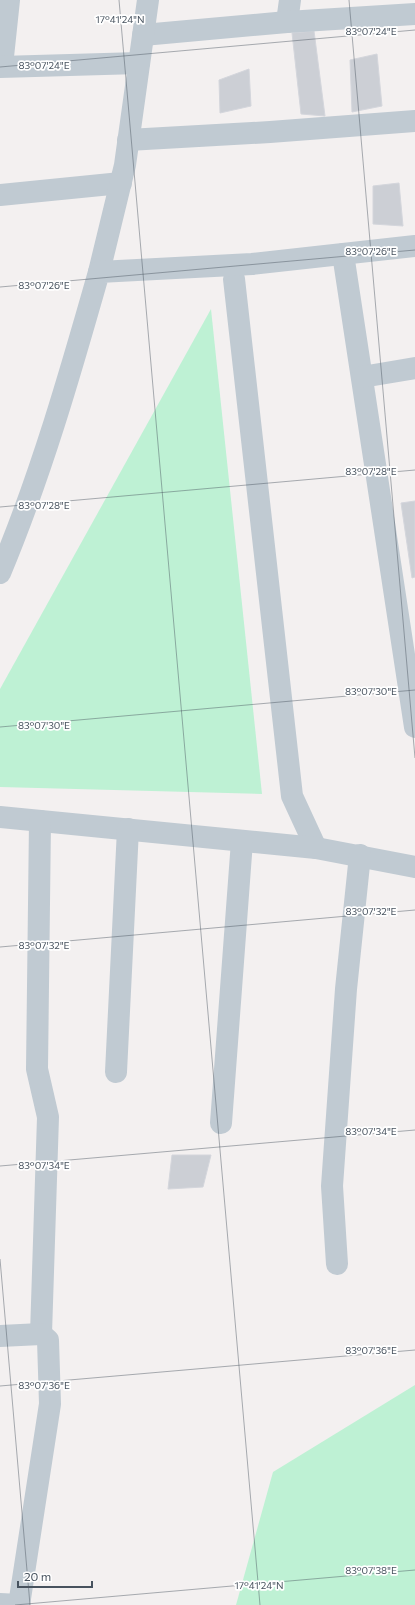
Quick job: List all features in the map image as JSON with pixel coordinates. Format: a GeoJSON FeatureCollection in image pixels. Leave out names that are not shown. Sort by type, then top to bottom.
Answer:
{"type":"FeatureCollection","features":[{"type":"Feature","properties":{"kind":"street"},"geometry":{"type":"LineString","coordinates":[[9,0],[1,66],[139,63]]}},
{"type":"Feature","properties":{"kind":"street"},"geometry":{"type":"LineString","coordinates":[[0,573],[20,524],[68,380],[99,272],[125,165],[148,0]]}},
{"type":"Feature","properties":{"kind":"street"},"geometry":{"type":"LineString","coordinates":[[287,22],[290,0]]}},
{"type":"Feature","properties":{"kind":"street"},"geometry":{"type":"LineString","coordinates":[[143,35],[413,10]]}},
{"type":"Feature","properties":{"kind":"street"},"geometry":{"type":"LineString","coordinates":[[128,140],[270,132],[415,121]]}},
{"type":"Feature","properties":{"kind":"street"},"geometry":{"type":"LineString","coordinates":[[0,195],[121,183]]}},
{"type":"Feature","properties":{"kind":"street"},"geometry":{"type":"LineString","coordinates":[[99,272],[252,264],[415,246]]}},
{"type":"Feature","properties":{"kind":"street"},"geometry":{"type":"LineString","coordinates":[[343,254],[415,727]]}},
{"type":"Feature","properties":{"kind":"street"},"geometry":{"type":"LineString","coordinates":[[234,279],[292,796],[316,848]]}},
{"type":"Feature","properties":{"kind":"street"},"geometry":{"type":"LineString","coordinates":[[362,377],[415,368]]}},
{"type":"Feature","properties":{"kind":"street"},"geometry":{"type":"LineString","coordinates":[[0,817],[316,848],[415,866]]}},
{"type":"Feature","properties":{"kind":"street"},"geometry":{"type":"LineString","coordinates":[[40,821],[37,1069],[48,1117],[41,1334]]}},
{"type":"Feature","properties":{"kind":"street"},"geometry":{"type":"LineString","coordinates":[[116,1072],[128,829]]}},
{"type":"Feature","properties":{"kind":"street"},"geometry":{"type":"LineString","coordinates":[[221,1122],[242,841]]}},
{"type":"Feature","properties":{"kind":"street"},"geometry":{"type":"LineString","coordinates":[[337,1264],[332,1186],[346,989],[360,855]]}},
{"type":"Feature","properties":{"kind":"street"},"geometry":{"type":"LineString","coordinates":[[0,1336],[41,1334],[48,1340],[50,1404],[19,1605],[0,1604]]}},
{"type":"Feature","properties":{"kind":"green space"},"geometry":{"type":"Polygon","coordinates":[[[211,309],[262,794],[0,787],[0,689],[211,309]]]}},
{"type":"Feature","properties":{"kind":"green space"},"geometry":{"type":"Polygon","coordinates":[[[415,1385],[415,1605],[236,1605],[273,1472],[415,1385]]]}},
{"type":"Feature","properties":{"kind":"building"},"geometry":{"type":"Polygon","coordinates":[[[314,31],[325,116],[301,114],[292,33],[314,31]]]}},
{"type":"Feature","properties":{"kind":"building"},"geometry":{"type":"Polygon","coordinates":[[[377,54],[382,106],[352,112],[350,60],[377,54]]]}},
{"type":"Feature","properties":{"kind":"building"},"geometry":{"type":"Polygon","coordinates":[[[249,69],[251,106],[220,113],[219,80],[249,69]]]}},
{"type":"Feature","properties":{"kind":"building"},"geometry":{"type":"Polygon","coordinates":[[[399,183],[403,226],[373,224],[373,186],[399,183]]]}},
{"type":"Feature","properties":{"kind":"building"},"geometry":{"type":"Polygon","coordinates":[[[415,501],[415,577],[412,578],[401,503],[415,501]]]}},
{"type":"Feature","properties":{"kind":"building"},"geometry":{"type":"Polygon","coordinates":[[[172,1155],[211,1155],[203,1187],[168,1189],[172,1155]]]}}]}
